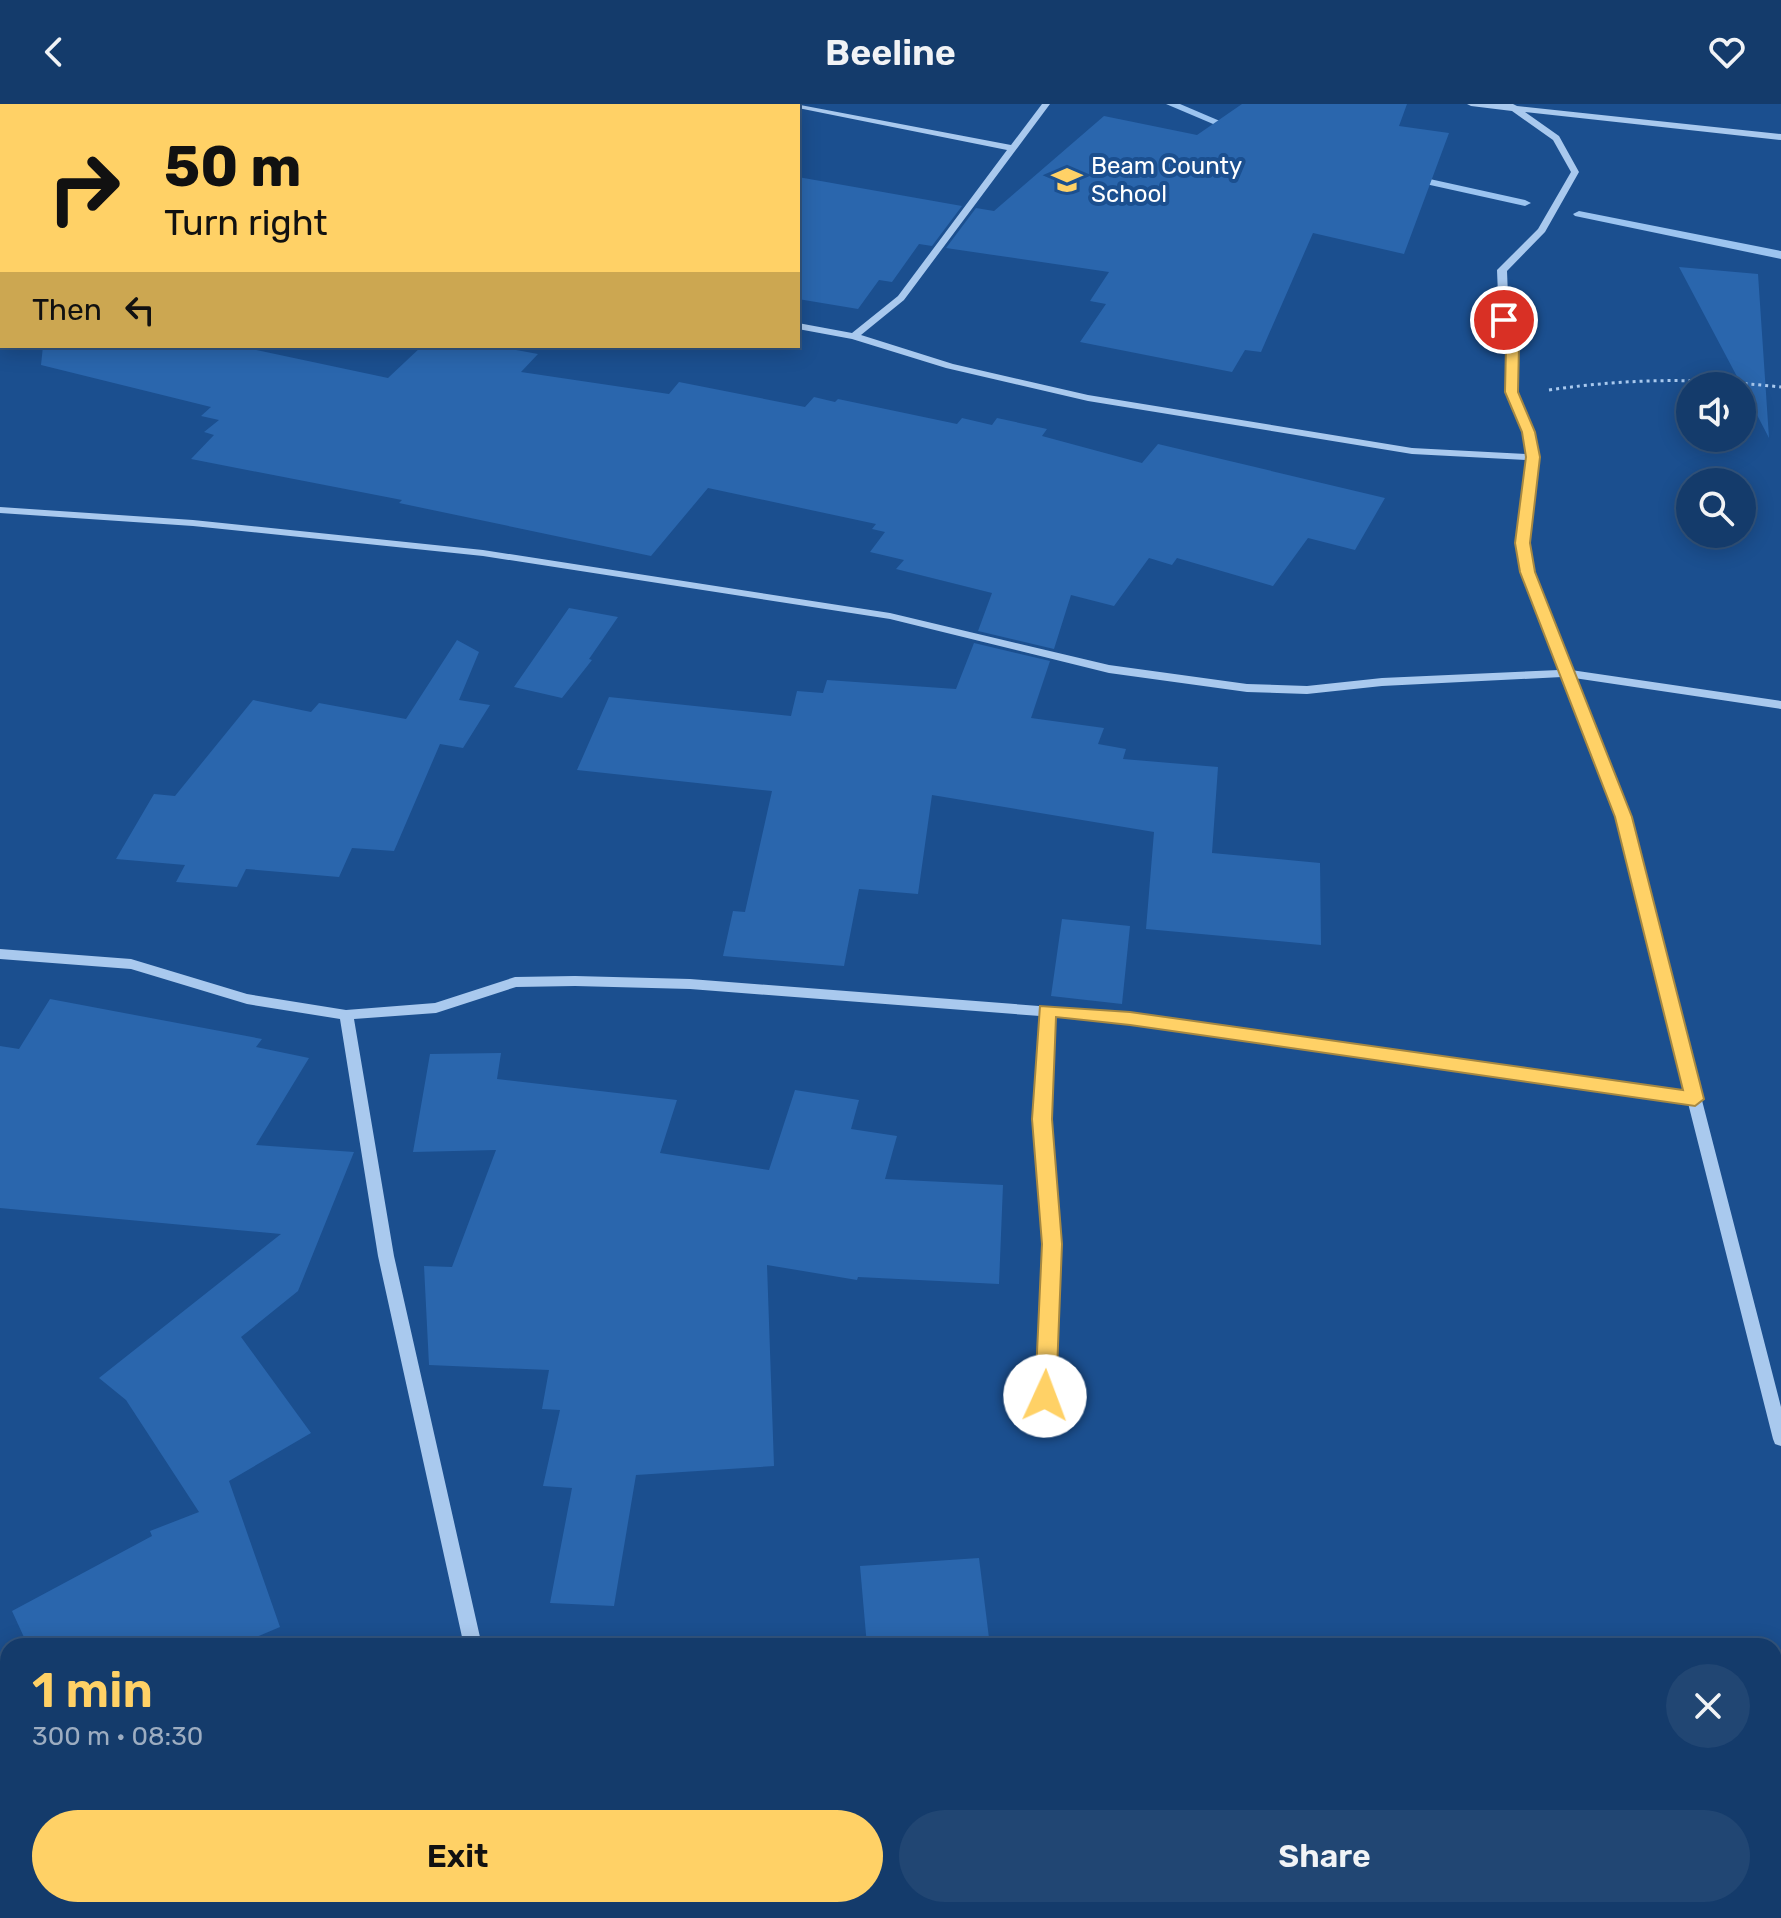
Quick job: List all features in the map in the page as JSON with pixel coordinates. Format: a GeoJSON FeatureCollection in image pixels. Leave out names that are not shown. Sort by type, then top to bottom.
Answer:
{"type":"FeatureCollection","features":[{"type":"Feature","properties":{"kind":"street"},"geometry":{"type":"LineString","coordinates":[[854,336],[901,298],[1046,104]]}},
{"type":"Feature","properties":{"kind":"street"},"geometry":{"type":"LineString","coordinates":[[1471,104],[1781,137]]}},
{"type":"Feature","properties":{"kind":"street"},"geometry":{"type":"LineString","coordinates":[[800,107],[1012,148]]}},
{"type":"Feature","properties":{"kind":"street"},"geometry":{"type":"LineString","coordinates":[[1509,107],[1556,138],[1575,172],[1542,230],[1502,270],[1504,320],[1513,345],[1512,392],[1528,432],[1533,457],[1522,543],[1527,572],[1623,817],[1781,1439]]}},
{"type":"Feature","properties":{"kind":"street"},"geometry":{"type":"LineString","coordinates":[[800,326],[854,336],[950,366],[1088,398],[1412,451],[1533,457]]}},
{"type":"Feature","properties":{"kind":"street"},"geometry":{"type":"LineString","coordinates":[[0,510],[193,523],[483,553],[890,616],[1109,669],[1247,688],[1307,690],[1382,682],[1566,673],[1781,705]]}},
{"type":"Feature","properties":{"kind":"street"},"geometry":{"type":"LineString","coordinates":[[0,954],[131,964],[247,999],[346,1015],[436,1008],[515,982],[690,984],[1047,1010],[1130,1018],[1695,1099]]}},
{"type":"Feature","properties":{"kind":"street"},"geometry":{"type":"LineString","coordinates":[[1045,1396],[1052,1244],[1042,1119],[1047,1010]]}},
{"type":"Feature","properties":{"kind":"street"},"geometry":{"type":"LineString","coordinates":[[346,1015],[386,1256],[471,1638]]}},
{"type":"Feature","properties":{"kind":"path"},"geometry":{"type":"LineString","coordinates":[[1512,392],[1578,388],[1626,379],[1717,380],[1781,387]]}},
{"type":"Feature","properties":{"kind":"building"},"geometry":{"type":"Polygon","coordinates":[[[1242,104],[1407,104],[1399,126],[1449,133],[1404,254],[1313,233],[1261,352],[1245,350],[1232,372],[1080,342],[1106,304],[1090,301],[1109,272],[946,248],[976,208],[994,211],[1104,116],[1197,135],[1242,104]]]}},
{"type":"Feature","properties":{"kind":"building"},"geometry":{"type":"Polygon","coordinates":[[[800,177],[962,206],[932,246],[919,244],[892,282],[879,280],[858,309],[800,299],[800,177]]]}},
{"type":"Feature","properties":{"kind":"building"},"geometry":{"type":"Polygon","coordinates":[[[1679,267],[1758,274],[1769,438],[1756,413],[1756,372],[1735,372],[1679,267]]]}},
{"type":"Feature","properties":{"kind":"building"},"geometry":{"type":"Polygon","coordinates":[[[43,348],[247,348],[388,378],[420,348],[505,348],[538,354],[521,372],[669,394],[679,382],[805,407],[814,397],[835,402],[838,399],[957,424],[962,418],[992,425],[997,418],[1047,429],[1042,436],[1142,463],[1158,444],[1385,498],[1355,550],[1308,538],[1273,586],[1177,558],[1172,565],[1149,558],[1114,606],[1071,595],[1054,649],[978,631],[992,593],[896,569],[904,560],[870,552],[885,532],[872,529],[876,524],[708,488],[651,556],[399,503],[402,500],[191,459],[214,435],[204,432],[219,420],[201,416],[211,407],[41,365],[43,348]]]}},
{"type":"Feature","properties":{"kind":"building"},"geometry":{"type":"Polygon","coordinates":[[[569,608],[618,617],[589,659],[592,660],[562,698],[514,687],[569,608]]]}},
{"type":"Feature","properties":{"kind":"building"},"geometry":{"type":"Polygon","coordinates":[[[457,640],[479,652],[459,700],[490,705],[463,748],[440,744],[394,851],[352,848],[339,877],[246,869],[237,887],[176,882],[185,865],[116,859],[154,794],[175,796],[253,700],[311,712],[319,703],[406,719],[457,640]]]}},
{"type":"Feature","properties":{"kind":"building"},"geometry":{"type":"Polygon","coordinates":[[[974,643],[1050,661],[1031,718],[1104,728],[1098,744],[1126,749],[1123,759],[1218,767],[1212,853],[1320,863],[1321,945],[1146,929],[1154,832],[932,795],[918,894],[859,889],[844,966],[723,956],[733,911],[745,912],[772,791],[577,770],[609,697],[791,716],[797,691],[823,693],[827,680],[956,689],[974,643]]]}},
{"type":"Feature","properties":{"kind":"building"},"geometry":{"type":"Polygon","coordinates":[[[1062,919],[1130,926],[1122,1004],[1051,996],[1062,919]]]}},
{"type":"Feature","properties":{"kind":"building"},"geometry":{"type":"Polygon","coordinates":[[[50,999],[262,1039],[256,1047],[309,1058],[256,1145],[354,1152],[298,1291],[241,1337],[311,1433],[229,1481],[280,1627],[254,1638],[24,1638],[12,1611],[152,1536],[150,1531],[199,1512],[126,1400],[99,1378],[281,1234],[0,1208],[0,1046],[19,1049],[50,999]]]}},
{"type":"Feature","properties":{"kind":"building"},"geometry":{"type":"Polygon","coordinates":[[[501,1053],[497,1079],[677,1100],[660,1153],[769,1170],[795,1090],[859,1100],[851,1129],[897,1136],[885,1179],[1003,1185],[999,1284],[858,1277],[857,1280],[767,1265],[774,1466],[636,1475],[614,1606],[550,1603],[572,1488],[543,1486],[560,1410],[542,1409],[549,1370],[429,1365],[424,1266],[452,1267],[496,1150],[413,1152],[430,1054],[501,1053]]]}},
{"type":"Feature","properties":{"kind":"building"},"geometry":{"type":"Polygon","coordinates":[[[979,1558],[989,1638],[866,1638],[860,1566],[979,1558]]]}},
{"type":"Feature","properties":{"kind":"waterway"},"geometry":{"type":"LineString","coordinates":[[1171,104],[1236,130]]}},
{"type":"Feature","properties":{"kind":"waterway"},"geometry":{"type":"LineString","coordinates":[[1407,177],[1525,203]]}},
{"type":"Feature","properties":{"kind":"waterway"},"geometry":{"type":"LineString","coordinates":[[1579,214],[1781,255]]}},
{"type":"Feature","properties":{"kind":"place","name":"Beam County School"},"geometry":{"type":"Point","coordinates":[1067,180]}},
{"type":"Feature","properties":{"kind":"route"},"geometry":{"type":"LineString","coordinates":[[1045,1396],[1052,1244],[1042,1119],[1047,1010],[1130,1018],[1695,1099],[1623,817],[1527,572],[1522,543],[1533,457],[1528,432],[1512,392],[1513,345],[1504,320]]}}]}
